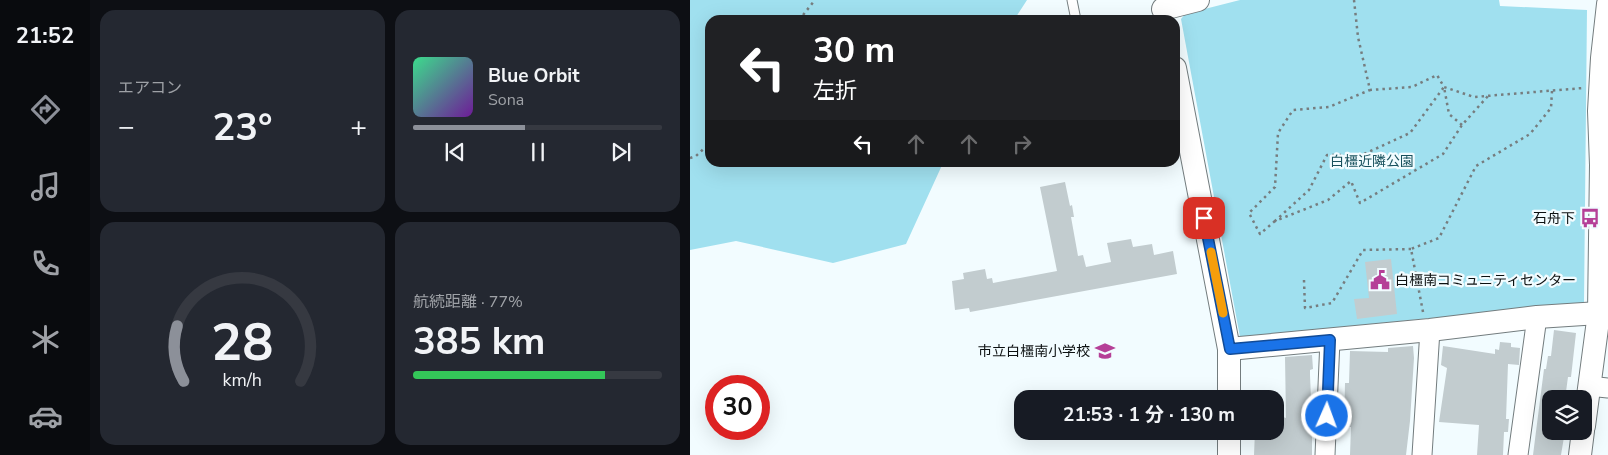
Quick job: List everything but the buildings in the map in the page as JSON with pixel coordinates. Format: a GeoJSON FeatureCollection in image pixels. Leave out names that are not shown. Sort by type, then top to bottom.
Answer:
{"type":"FeatureCollection","features":[{"type":"Feature","properties":{"kind":"street"},"geometry":{"type":"LineString","coordinates":[[1164,10],[1198,0]]}},
{"type":"Feature","properties":{"kind":"street"},"geometry":{"type":"LineString","coordinates":[[1592,404],[1598,387],[1603,313],[1599,111],[1605,59],[1608,4]]}},
{"type":"Feature","properties":{"kind":"street"},"geometry":{"type":"LineString","coordinates":[[1180,94],[1230,349],[1229,390]]}},
{"type":"Feature","properties":{"kind":"street"},"geometry":{"type":"LineString","coordinates":[[1230,349],[1330,340],[1427,324],[1603,313]]}},
{"type":"Feature","properties":{"kind":"street"},"geometry":{"type":"LineString","coordinates":[[1518,455],[1537,317]]}},
{"type":"Feature","properties":{"kind":"street"},"geometry":{"type":"LineString","coordinates":[[1422,455],[1427,324]]}},
{"type":"Feature","properties":{"kind":"street"},"geometry":{"type":"LineString","coordinates":[[1326,455],[1330,340]]}},
{"type":"Feature","properties":{"kind":"street"},"geometry":{"type":"LineString","coordinates":[[1229,440],[1229,455]]}},
{"type":"Feature","properties":{"kind":"street"},"geometry":{"type":"LineString","coordinates":[[1580,455],[1582,440]]}},
{"type":"Feature","properties":{"kind":"lane"},"geometry":{"type":"LineString","coordinates":[[1072,0],[1075,15]]}},
{"type":"Feature","properties":{"kind":"path"},"geometry":{"type":"LineString","coordinates":[[803,15],[815,0]]}},
{"type":"Feature","properties":{"kind":"path"},"geometry":{"type":"LineString","coordinates":[[1354,0],[1358,36],[1370,90]]}},
{"type":"Feature","properties":{"kind":"path"},"geometry":{"type":"LineString","coordinates":[[1444,87],[1410,133],[1362,155],[1327,155],[1309,190],[1260,234],[1248,213],[1275,188],[1278,134],[1293,110],[1329,107],[1370,90],[1412,87],[1437,75],[1444,87],[1449,114],[1462,125]]}},
{"type":"Feature","properties":{"kind":"path"},"geometry":{"type":"LineString","coordinates":[[1444,87],[1474,97],[1586,88]]}},
{"type":"Feature","properties":{"kind":"path"},"geometry":{"type":"LineString","coordinates":[[1304,280],[1306,308],[1332,303],[1363,250],[1411,248],[1439,238],[1476,166],[1530,134],[1550,108],[1552,91]]}},
{"type":"Feature","properties":{"kind":"path"},"geometry":{"type":"LineString","coordinates":[[1275,220],[1328,200],[1351,181],[1360,203],[1443,154],[1462,125],[1488,96]]}},
{"type":"Feature","properties":{"kind":"path"},"geometry":{"type":"LineString","coordinates":[[690,158],[696,156],[705,148]]}},
{"type":"Feature","properties":{"kind":"path"},"geometry":{"type":"LineString","coordinates":[[1411,248],[1427,324]]}},
{"type":"Feature","properties":{"kind":"green space"},"geometry":{"type":"Polygon","coordinates":[[[690,0],[1027,0],[1017,15],[705,15],[705,167],[941,167],[906,244],[833,263],[736,241],[690,250],[690,0]]]}},
{"type":"Feature","properties":{"kind":"green space","name":"白橿近隣公園"},"geometry":{"type":"Polygon","coordinates":[[[1240,0],[1499,0],[1500,6],[1587,10],[1584,303],[1240,337],[1181,19],[1185,14],[1240,0]]]}},
{"type":"Feature","properties":{"kind":"slow traffic"},"geometry":{"type":"LineString","coordinates":[[1211,252],[1223,313]]}},
{"type":"Feature","properties":{"kind":"place","name":"石舟下"},"geometry":{"type":"Point","coordinates":[1590,218]}},
{"type":"Feature","properties":{"kind":"place","name":"白橿南コミュニティセンター"},"geometry":{"type":"Point","coordinates":[1380,280]}},
{"type":"Feature","properties":{"kind":"place","name":"市立白橿南小学校"},"geometry":{"type":"Point","coordinates":[1105,351]}},
{"type":"Feature","properties":{"kind":"route"},"geometry":{"type":"LineString","coordinates":[[1204,218],[1230,349],[1330,340],[1327,416]]}}]}
